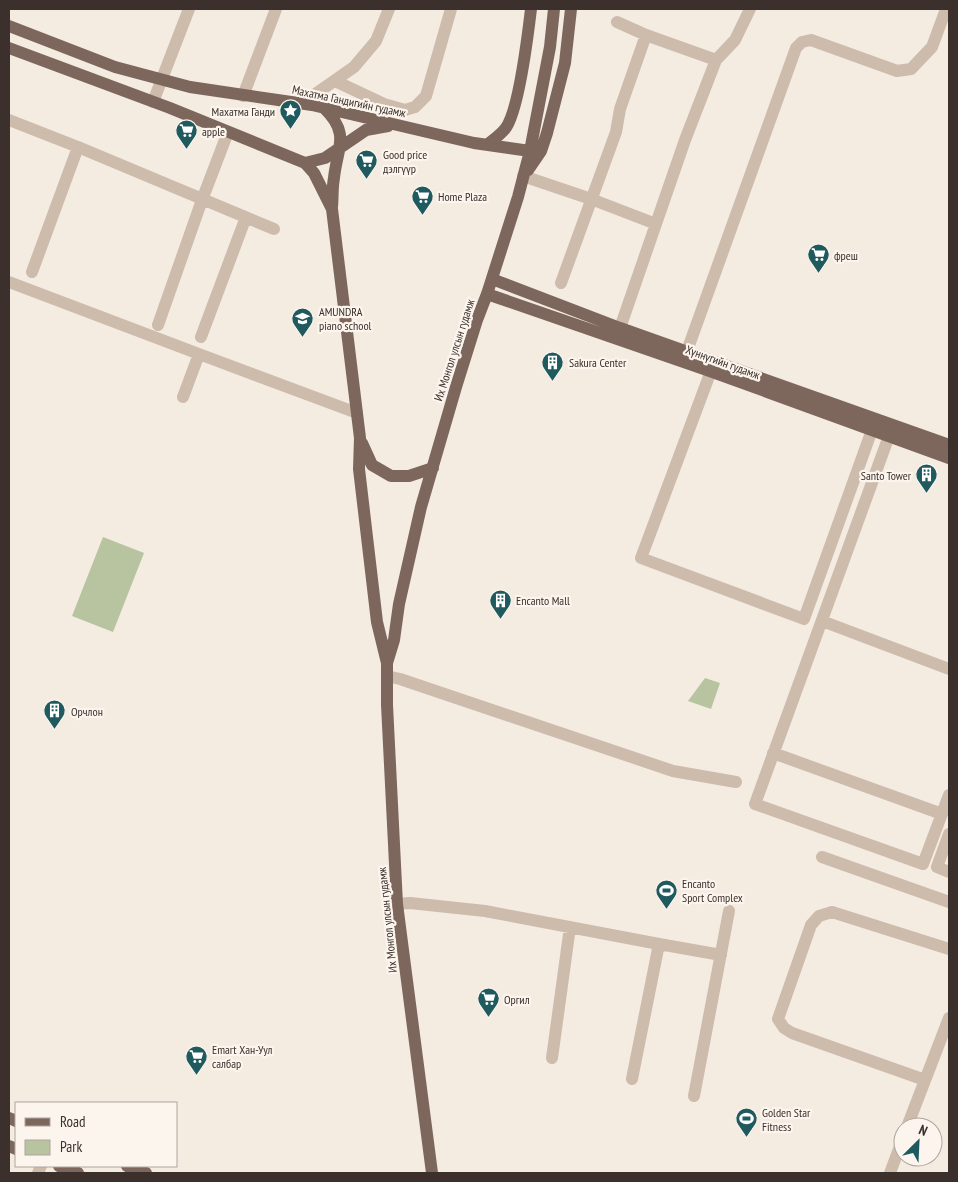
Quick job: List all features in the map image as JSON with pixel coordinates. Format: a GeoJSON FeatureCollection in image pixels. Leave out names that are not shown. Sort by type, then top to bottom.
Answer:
{"type":"FeatureCollection","features":[{"type":"Feature","properties":{"kind":"main road"},"geometry":{"type":"LineString","coordinates":[[487,145],[504,130],[512,116],[531,9]]}},
{"type":"Feature","properties":{"kind":"main road","name":"Их Монгол улсын гудамж"},"geometry":{"type":"LineString","coordinates":[[387,663],[394,640],[399,604],[420,507],[530,151],[550,47],[554,9]]}},
{"type":"Feature","properties":{"kind":"main road"},"geometry":{"type":"LineString","coordinates":[[523,176],[541,152],[547,133],[565,63],[571,9]]}},
{"type":"Feature","properties":{"kind":"main road","name":"Махатма Гандигийн гудамж"},"geometry":{"type":"LineString","coordinates":[[9,26],[101,62],[190,87],[318,107],[487,145],[530,151]]}},
{"type":"Feature","properties":{"kind":"main road"},"geometry":{"type":"LineString","coordinates":[[9,48],[153,102],[305,163],[314,173],[332,209]]}},
{"type":"Feature","properties":{"kind":"main road"},"geometry":{"type":"LineString","coordinates":[[318,107],[334,117],[340,132],[341,148],[334,177],[332,209],[360,438],[372,466],[391,476],[409,476],[433,468]]}},
{"type":"Feature","properties":{"kind":"main road"},"geometry":{"type":"LineString","coordinates":[[305,163],[325,158],[366,130],[393,125]]}},
{"type":"Feature","properties":{"kind":"main road","name":"Хүннүгийн гудамж"},"geometry":{"type":"LineString","coordinates":[[492,279],[620,328],[949,445]]}},
{"type":"Feature","properties":{"kind":"main road","name":"Хүннүгийн гудамж"},"geometry":{"type":"LineString","coordinates":[[487,294],[710,371],[949,458]]}},
{"type":"Feature","properties":{"kind":"main road","name":"Их Монгол улсын гудамж"},"geometry":{"type":"LineString","coordinates":[[360,438],[359,469],[377,622],[387,663],[387,705],[397,904],[432,1173]]}},
{"type":"Feature","properties":{"kind":"main road"},"geometry":{"type":"LineString","coordinates":[[62,1167],[78,1173]]}},
{"type":"Feature","properties":{"kind":"main road"},"geometry":{"type":"LineString","coordinates":[[131,1167],[146,1173]]}},
{"type":"Feature","properties":{"kind":"street"},"geometry":{"type":"LineString","coordinates":[[153,102],[189,9]]}},
{"type":"Feature","properties":{"kind":"street"},"geometry":{"type":"LineString","coordinates":[[242,96],[276,9]]}},
{"type":"Feature","properties":{"kind":"street"},"geometry":{"type":"LineString","coordinates":[[318,107],[314,95],[354,67],[376,41],[389,9]]}},
{"type":"Feature","properties":{"kind":"street"},"geometry":{"type":"LineString","coordinates":[[335,81],[384,104],[405,110],[415,107],[426,96],[451,9]]}},
{"type":"Feature","properties":{"kind":"street"},"geometry":{"type":"LineString","coordinates":[[620,328],[685,140],[716,60],[736,40],[750,9]]}},
{"type":"Feature","properties":{"kind":"street"},"geometry":{"type":"LineString","coordinates":[[687,352],[790,60],[796,48],[802,42],[811,40],[897,71],[911,69],[932,47],[946,9]]}},
{"type":"Feature","properties":{"kind":"street"},"geometry":{"type":"LineString","coordinates":[[617,22],[646,35],[716,60]]}},
{"type":"Feature","properties":{"kind":"street"},"geometry":{"type":"LineString","coordinates":[[561,283],[616,132],[620,109],[646,35]]}},
{"type":"Feature","properties":{"kind":"street"},"geometry":{"type":"LineString","coordinates":[[9,120],[274,228]]}},
{"type":"Feature","properties":{"kind":"street"},"geometry":{"type":"LineString","coordinates":[[158,325],[228,132]]}},
{"type":"Feature","properties":{"kind":"street"},"geometry":{"type":"LineString","coordinates":[[32,272],[78,147]]}},
{"type":"Feature","properties":{"kind":"street"},"geometry":{"type":"LineString","coordinates":[[523,176],[591,198],[656,224]]}},
{"type":"Feature","properties":{"kind":"street"},"geometry":{"type":"LineString","coordinates":[[201,337],[246,218]]}},
{"type":"Feature","properties":{"kind":"street"},"geometry":{"type":"LineString","coordinates":[[9,282],[358,414]]}},
{"type":"Feature","properties":{"kind":"street"},"geometry":{"type":"LineString","coordinates":[[183,397],[199,354]]}},
{"type":"Feature","properties":{"kind":"street"},"geometry":{"type":"LineString","coordinates":[[710,371],[641,558],[804,619],[872,430]]}},
{"type":"Feature","properties":{"kind":"street"},"geometry":{"type":"LineString","coordinates":[[889,436],[754,804],[923,864],[949,795]]}},
{"type":"Feature","properties":{"kind":"street"},"geometry":{"type":"LineString","coordinates":[[822,621],[949,669]]}},
{"type":"Feature","properties":{"kind":"street"},"geometry":{"type":"LineString","coordinates":[[387,676],[400,678],[673,771],[736,782]]}},
{"type":"Feature","properties":{"kind":"street"},"geometry":{"type":"LineString","coordinates":[[773,753],[942,814]]}},
{"type":"Feature","properties":{"kind":"street"},"geometry":{"type":"LineString","coordinates":[[949,834],[937,868],[949,872]]}},
{"type":"Feature","properties":{"kind":"street"},"geometry":{"type":"LineString","coordinates":[[822,858],[949,902]]}},
{"type":"Feature","properties":{"kind":"street"},"geometry":{"type":"LineString","coordinates":[[397,904],[410,903],[485,911],[720,955]]}},
{"type":"Feature","properties":{"kind":"street"},"geometry":{"type":"LineString","coordinates":[[694,1096],[729,911]]}},
{"type":"Feature","properties":{"kind":"street"},"geometry":{"type":"LineString","coordinates":[[925,1080],[792,1033],[784,1028],[778,1018],[811,925],[819,916],[832,912],[949,949]]}},
{"type":"Feature","properties":{"kind":"street"},"geometry":{"type":"LineString","coordinates":[[552,1058],[570,927]]}},
{"type":"Feature","properties":{"kind":"street"},"geometry":{"type":"LineString","coordinates":[[632,1079],[659,944]]}},
{"type":"Feature","properties":{"kind":"street"},"geometry":{"type":"LineString","coordinates":[[911,1117],[949,1018]]}},
{"type":"Feature","properties":{"kind":"green space"},"geometry":{"type":"Polygon","coordinates":[[[103,537],[144,553],[113,632],[72,616],[103,537]]]}},
{"type":"Feature","properties":{"kind":"green space"},"geometry":{"type":"Polygon","coordinates":[[[705,678],[720,683],[711,709],[688,701],[705,678]]]}},
{"type":"Feature","properties":{"kind":"place","name":"Махатма Ганди"},"geometry":{"type":"Point","coordinates":[291,130]}},
{"type":"Feature","properties":{"kind":"place","name":"apple"},"geometry":{"type":"Point","coordinates":[186,150]}},
{"type":"Feature","properties":{"kind":"place","name":"Good price дэлгүүр"},"geometry":{"type":"Point","coordinates":[367,180]}},
{"type":"Feature","properties":{"kind":"place","name":"Home Plaza"},"geometry":{"type":"Point","coordinates":[422,215]}},
{"type":"Feature","properties":{"kind":"place","name":"фреш"},"geometry":{"type":"Point","coordinates":[818,274]}},
{"type":"Feature","properties":{"kind":"place","name":"AMUNDRA piano school"},"geometry":{"type":"Point","coordinates":[303,337]}},
{"type":"Feature","properties":{"kind":"place","name":"Sakura Center"},"geometry":{"type":"Point","coordinates":[553,381]}},
{"type":"Feature","properties":{"kind":"place","name":"Santo Tower"},"geometry":{"type":"Point","coordinates":[927,494]}},
{"type":"Feature","properties":{"kind":"place","name":"Encanto Mall"},"geometry":{"type":"Point","coordinates":[500,619]}},
{"type":"Feature","properties":{"kind":"place","name":"Орчлон"},"geometry":{"type":"Point","coordinates":[55,730]}},
{"type":"Feature","properties":{"kind":"place","name":"Encanto Sport Complex"},"geometry":{"type":"Point","coordinates":[666,909]}},
{"type":"Feature","properties":{"kind":"place","name":"Оргил"},"geometry":{"type":"Point","coordinates":[488,1018]}},
{"type":"Feature","properties":{"kind":"place","name":"Emart Хан-Уул салбар"},"geometry":{"type":"Point","coordinates":[196,1075]}},
{"type":"Feature","properties":{"kind":"place","name":"Golden Star Fitness"},"geometry":{"type":"Point","coordinates":[746,1138]}}]}
